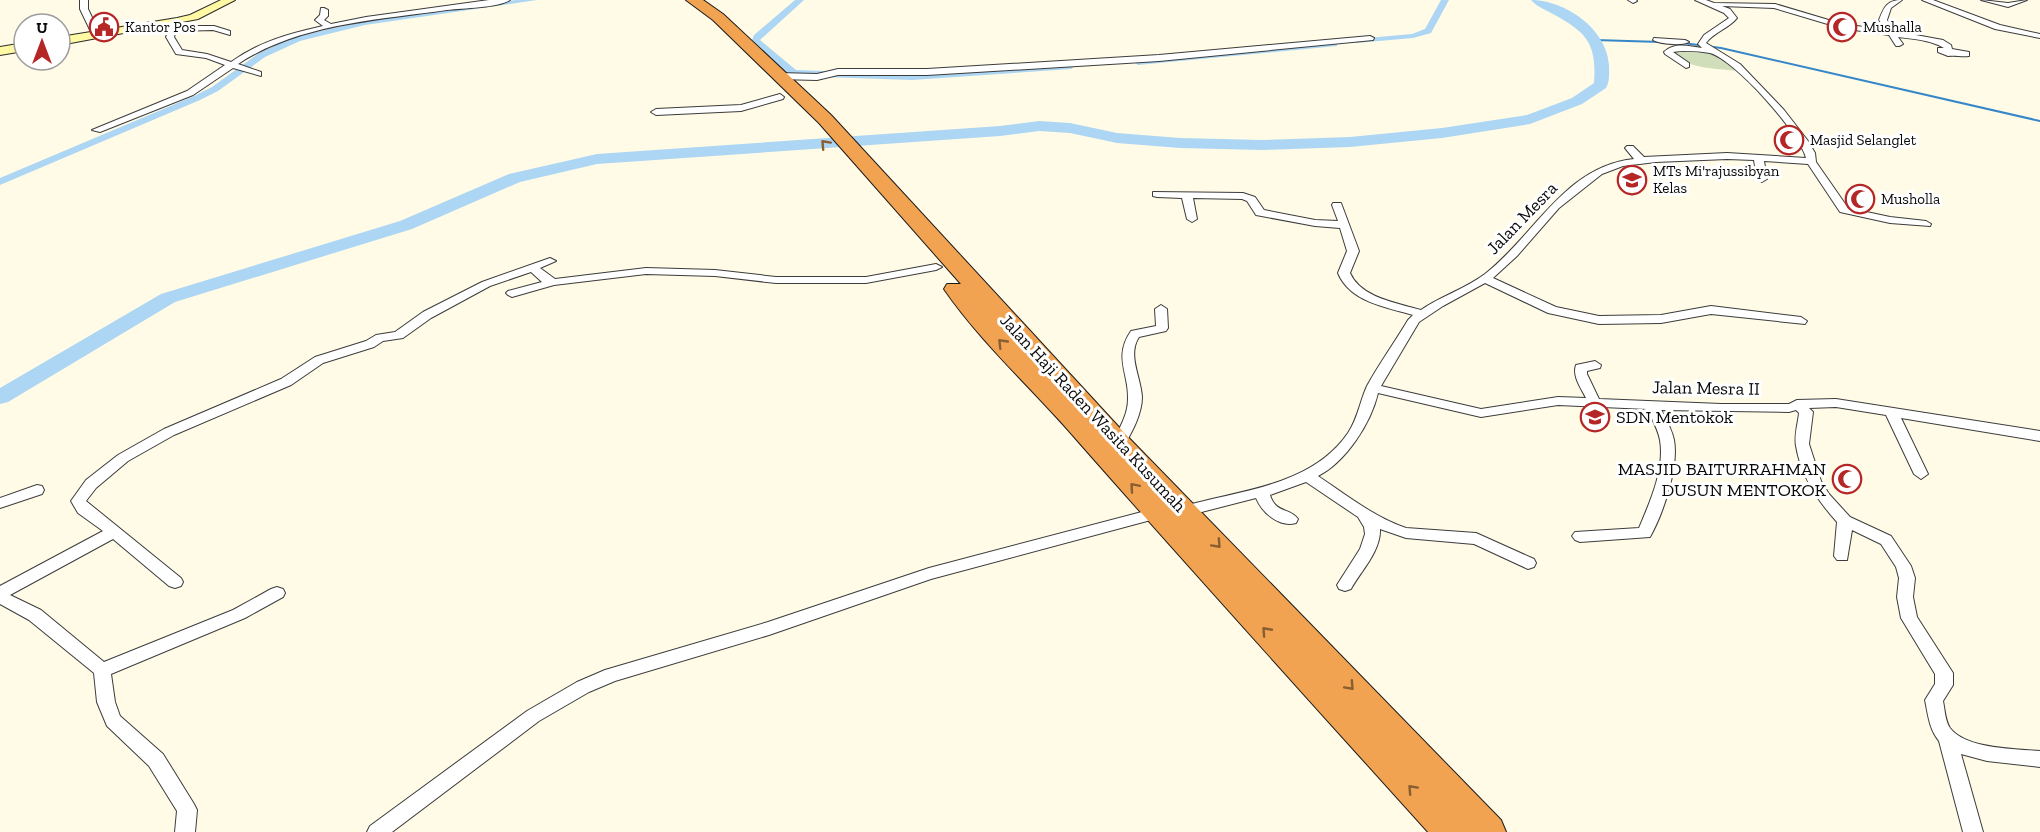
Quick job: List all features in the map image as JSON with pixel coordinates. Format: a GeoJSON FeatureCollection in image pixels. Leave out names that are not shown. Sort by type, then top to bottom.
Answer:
{"type":"FeatureCollection","features":[{"type":"Feature","properties":{"kind":"highway","name":"Jalan Haji Raden Wasita Kusumah"},"geometry":{"type":"LineString","coordinates":[[678,0],[712,19],[726,38],[780,97],[855,164],[948,257],[1089,422],[1157,513],[1488,832]]}},
{"type":"Feature","properties":{"kind":"highway","name":"Jalan Haji Raden Wasita Kusumah"},"geometry":{"type":"LineString","coordinates":[[693,0],[825,119],[855,164],[993,335],[1089,422],[1119,443],[1192,509],[1306,657],[1452,832]]}},
{"type":"Feature","properties":{"kind":"main road"},"geometry":{"type":"LineString","coordinates":[[72,39],[175,25],[230,0]]}},
{"type":"Feature","properties":{"kind":"street"},"geometry":{"type":"LineString","coordinates":[[84,0],[84,9],[96,34]]}},
{"type":"Feature","properties":{"kind":"street"},"geometry":{"type":"LineString","coordinates":[[97,130],[190,93],[265,44],[329,27],[506,0]]}},
{"type":"Feature","properties":{"kind":"street"},"geometry":{"type":"LineString","coordinates":[[1898,0],[1884,14],[1883,20],[1899,44]]}},
{"type":"Feature","properties":{"kind":"street"},"geometry":{"type":"LineString","coordinates":[[1926,0],[1998,27],[2040,36]]}},
{"type":"Feature","properties":{"kind":"street"},"geometry":{"type":"LineString","coordinates":[[1985,0],[2008,5],[2023,0]]}},
{"type":"Feature","properties":{"kind":"street"},"geometry":{"type":"LineString","coordinates":[[1702,2],[1774,6],[1845,27],[1890,32],[1940,42],[1948,47],[1948,53]]}},
{"type":"Feature","properties":{"kind":"street"},"geometry":{"type":"LineString","coordinates":[[1702,2],[1727,11],[1733,18],[1728,24],[1704,37],[1706,47]]}},
{"type":"Feature","properties":{"kind":"street"},"geometry":{"type":"LineString","coordinates":[[324,10],[324,16],[319,20],[329,27]]}},
{"type":"Feature","properties":{"kind":"street"},"geometry":{"type":"LineString","coordinates":[[227,33],[214,28],[175,25],[170,37],[179,52],[207,56],[258,74]]}},
{"type":"Feature","properties":{"kind":"street"},"geometry":{"type":"LineString","coordinates":[[778,76],[1162,62],[1370,38]]}},
{"type":"Feature","properties":{"kind":"street"},"geometry":{"type":"LineString","coordinates":[[1657,40],[1706,47],[1740,68],[1767,95],[1809,147],[1811,161],[1844,210],[1890,220],[1926,224]]}},
{"type":"Feature","properties":{"kind":"street"},"geometry":{"type":"LineString","coordinates":[[1686,65],[1668,52],[1673,48],[1706,47]]}},
{"type":"Feature","properties":{"kind":"street"},"geometry":{"type":"LineString","coordinates":[[1925,48],[1966,54]]}},
{"type":"Feature","properties":{"kind":"street"},"geometry":{"type":"LineString","coordinates":[[656,112],[741,108],[780,97]]}},
{"type":"Feature","properties":{"kind":"street"},"geometry":{"type":"LineString","coordinates":[[1630,148],[1641,160]]}},
{"type":"Feature","properties":{"kind":"street","name":"Jalan Mesra"},"geometry":{"type":"LineString","coordinates":[[1192,509],[1262,492],[1308,476],[1320,469],[1353,436],[1368,406],[1373,388],[1414,320],[1485,279],[1513,254],[1555,206],[1588,178],[1621,163],[1641,160],[1727,156],[1811,161]]}},
{"type":"Feature","properties":{"kind":"street"},"geometry":{"type":"LineString","coordinates":[[1758,158],[1762,179]]}},
{"type":"Feature","properties":{"kind":"street"},"geometry":{"type":"LineString","coordinates":[[1157,194],[1243,196],[1251,199],[1260,213],[1315,223],[1344,225]]}},
{"type":"Feature","properties":{"kind":"street"},"geometry":{"type":"LineString","coordinates":[[1187,195],[1192,219]]}},
{"type":"Feature","properties":{"kind":"street"},"geometry":{"type":"LineString","coordinates":[[1337,205],[1353,251],[1344,271],[1345,279],[1365,296],[1422,314]]}},
{"type":"Feature","properties":{"kind":"street"},"geometry":{"type":"LineString","coordinates":[[176,582],[83,509],[78,501],[92,484],[123,458],[169,432],[220,408],[286,382],[319,360],[361,347],[380,338],[399,335],[427,315],[486,284],[550,261]]}},
{"type":"Feature","properties":{"kind":"street"},"geometry":{"type":"LineString","coordinates":[[532,267],[546,279],[554,282]]}},
{"type":"Feature","properties":{"kind":"street"},"geometry":{"type":"LineString","coordinates":[[512,293],[554,282],[597,279],[646,271],[715,273],[776,280],[867,280],[936,267]]}},
{"type":"Feature","properties":{"kind":"street"},"geometry":{"type":"LineString","coordinates":[[1485,279],[1552,310],[1599,320],[1661,319],[1711,310],[1801,321]]}},
{"type":"Feature","properties":{"kind":"street"},"geometry":{"type":"LineString","coordinates":[[1119,443],[1133,411],[1135,397],[1128,354],[1129,347],[1135,334],[1162,328],[1161,309]]}},
{"type":"Feature","properties":{"kind":"street"},"geometry":{"type":"LineString","coordinates":[[1595,365],[1581,368],[1581,374],[1595,403]]}},
{"type":"Feature","properties":{"kind":"street","name":"Jalan Mesra II"},"geometry":{"type":"LineString","coordinates":[[1373,388],[1480,413],[1537,403],[1761,408],[1788,408],[1797,404],[1852,405],[2040,436]]}},
{"type":"Feature","properties":{"kind":"street"},"geometry":{"type":"LineString","coordinates":[[1797,404],[1806,412],[1802,439],[1815,481],[1829,505],[1845,520],[1883,538],[1903,566],[1907,578],[1905,597],[1909,618],[1944,673],[1944,685],[1934,700],[1940,728],[1947,738],[1973,832]]}},
{"type":"Feature","properties":{"kind":"street"},"geometry":{"type":"LineString","coordinates":[[1580,536],[1645,532],[1659,491],[1668,448],[1666,437],[1652,405]]}},
{"type":"Feature","properties":{"kind":"street"},"geometry":{"type":"LineString","coordinates":[[1891,412],[1921,474]]}},
{"type":"Feature","properties":{"kind":"street"},"geometry":{"type":"LineString","coordinates":[[1308,476],[1364,515],[1390,528],[1406,533],[1476,539],[1528,563]]}},
{"type":"Feature","properties":{"kind":"street"},"geometry":{"type":"LineString","coordinates":[[0,503],[37,490]]}},
{"type":"Feature","properties":{"kind":"street"},"geometry":{"type":"LineString","coordinates":[[1262,492],[1265,506],[1272,512],[1291,519]]}},
{"type":"Feature","properties":{"kind":"street"},"geometry":{"type":"LineString","coordinates":[[377,832],[533,716],[583,687],[611,675],[768,628],[929,574],[1026,546],[1157,513]]}},
{"type":"Feature","properties":{"kind":"street"},"geometry":{"type":"LineString","coordinates":[[1345,585],[1355,565],[1367,552],[1370,544],[1372,527],[1364,515]]}},
{"type":"Feature","properties":{"kind":"street"},"geometry":{"type":"LineString","coordinates":[[1842,556],[1845,520]]}},
{"type":"Feature","properties":{"kind":"street"},"geometry":{"type":"LineString","coordinates":[[0,595],[114,532]]}},
{"type":"Feature","properties":{"kind":"street"},"geometry":{"type":"LineString","coordinates":[[102,669],[239,614],[277,593]]}},
{"type":"Feature","properties":{"kind":"street"},"geometry":{"type":"LineString","coordinates":[[0,595],[35,615],[102,669],[106,702],[113,721],[156,760],[187,810],[185,832]]}},
{"type":"Feature","properties":{"kind":"street"},"geometry":{"type":"LineString","coordinates":[[1947,738],[1964,747],[1982,752],[2040,759]]}},
{"type":"Feature","properties":{"kind":"green space"},"geometry":{"type":"Polygon","coordinates":[[[1673,48],[1708,51],[1737,71],[1705,68],[1689,63],[1674,55],[1673,48]]]}},
{"type":"Feature","properties":{"kind":"waterway"},"geometry":{"type":"LineString","coordinates":[[0,182],[197,98],[215,89],[262,55],[297,39],[365,23],[533,0]]}},
{"type":"Feature","properties":{"kind":"waterway"},"geometry":{"type":"LineString","coordinates":[[800,0],[756,40],[789,71],[795,73],[912,77],[1071,66]]}},
{"type":"Feature","properties":{"kind":"waterway"},"geometry":{"type":"LineString","coordinates":[[1356,41],[1413,36],[1428,31],[1445,0]]}},
{"type":"Feature","properties":{"kind":"waterway"},"geometry":{"type":"LineString","coordinates":[[0,397],[168,298],[406,225],[515,178],[597,159],[1000,131],[1039,126],[1070,128],[1117,138],[1180,143],[1262,145],[1350,142],[1442,133],[1530,119],[1577,101],[1601,85],[1601,55],[1595,39],[1576,22],[1537,0]]}},
{"type":"Feature","properties":{"kind":"waterway"},"geometry":{"type":"LineString","coordinates":[[1595,40],[1661,42]]}},
{"type":"Feature","properties":{"kind":"waterway"},"geometry":{"type":"LineString","coordinates":[[1683,43],[1721,48],[2040,121]]}},
{"type":"Feature","properties":{"kind":"waterway"},"geometry":{"type":"LineString","coordinates":[[1138,62],[1334,44]]}},
{"type":"Feature","properties":{"kind":"place","name":"Kantor Pos"},"geometry":{"type":"Point","coordinates":[104,27]}},
{"type":"Feature","properties":{"kind":"place","name":"Mushalla"},"geometry":{"type":"Point","coordinates":[1842,27]}},
{"type":"Feature","properties":{"kind":"place","name":"Masjid Selanglet"},"geometry":{"type":"Point","coordinates":[1789,140]}},
{"type":"Feature","properties":{"kind":"place","name":"MTs Mi'rajussibyan Kelas"},"geometry":{"type":"Point","coordinates":[1632,180]}},
{"type":"Feature","properties":{"kind":"place","name":"Musholla"},"geometry":{"type":"Point","coordinates":[1860,199]}},
{"type":"Feature","properties":{"kind":"place","name":"SDN Mentokok"},"geometry":{"type":"Point","coordinates":[1595,417]}},
{"type":"Feature","properties":{"kind":"place","name":"MASJID BAITURRAHMAN DUSUN MENTOKOK"},"geometry":{"type":"Point","coordinates":[1847,479]}}]}
